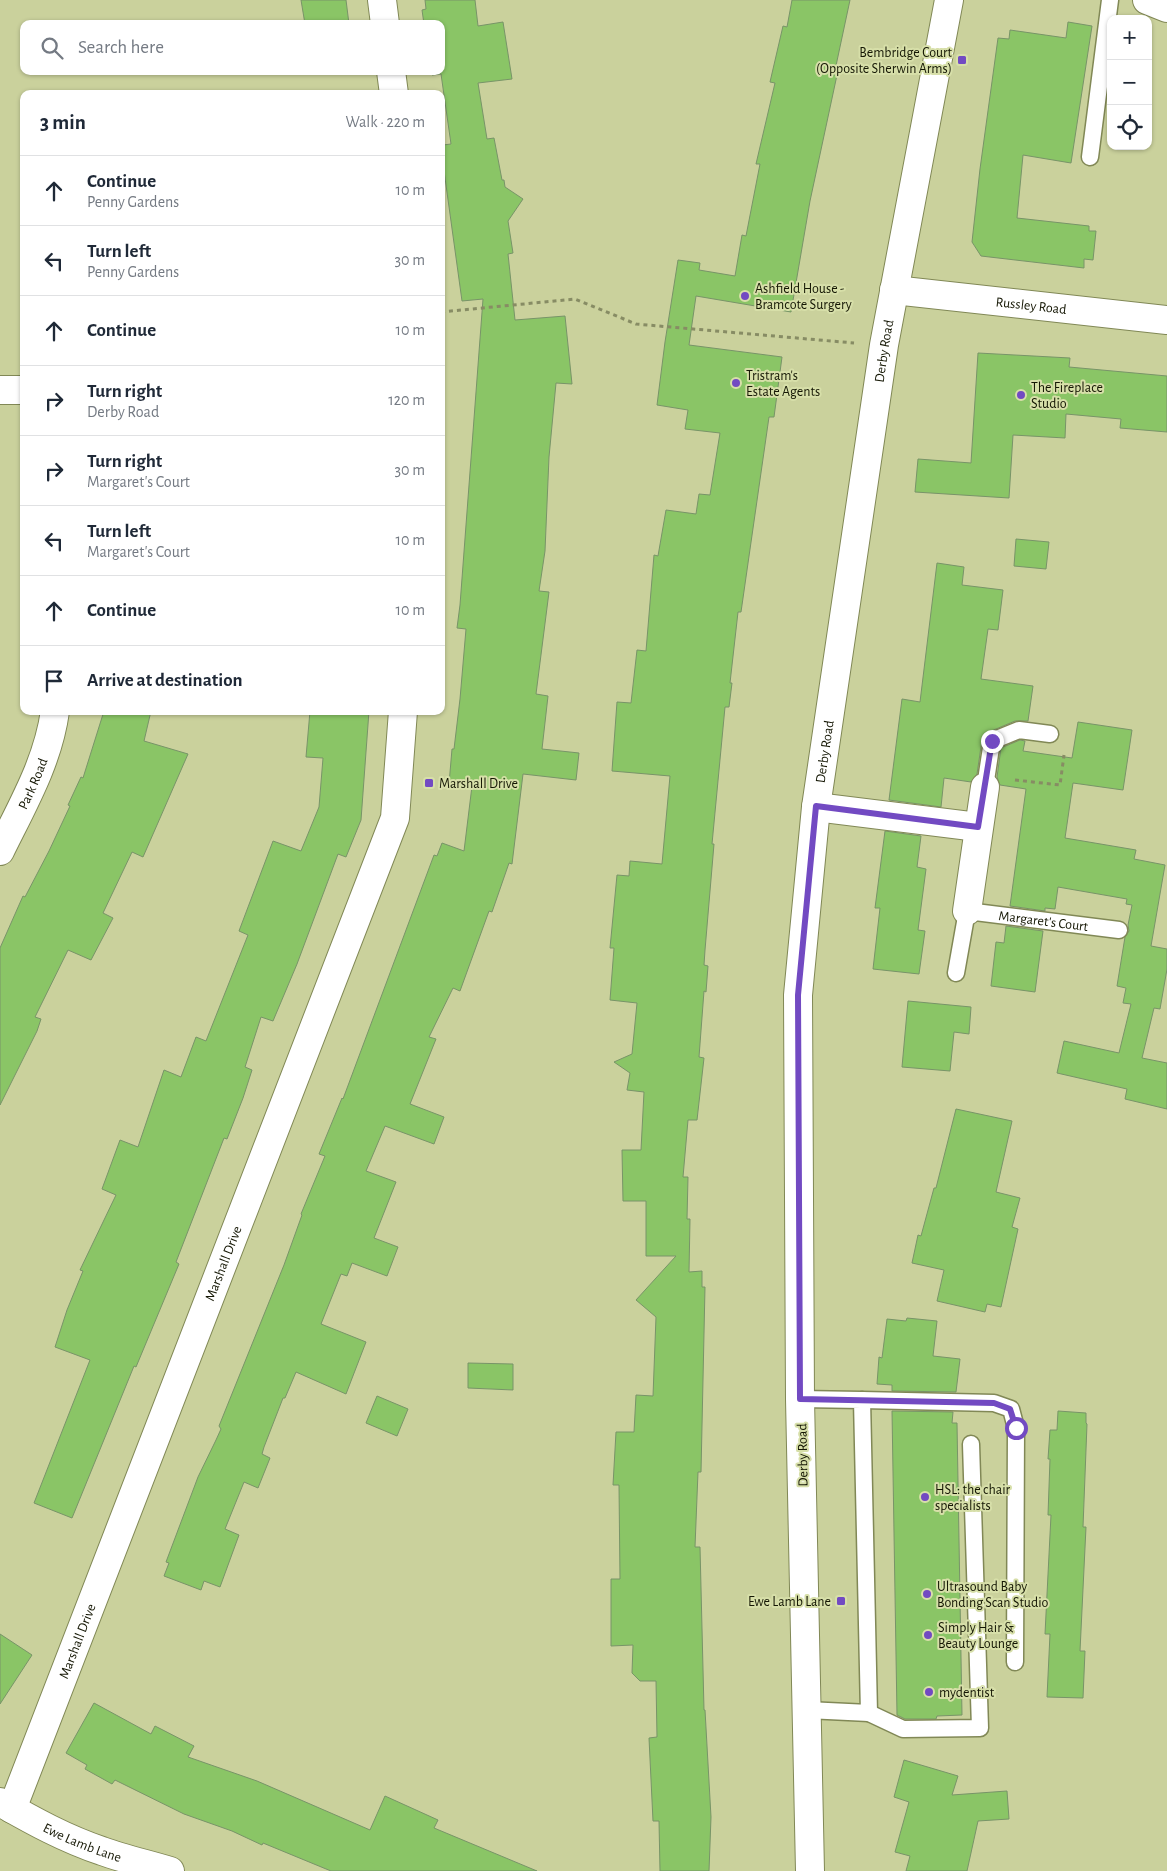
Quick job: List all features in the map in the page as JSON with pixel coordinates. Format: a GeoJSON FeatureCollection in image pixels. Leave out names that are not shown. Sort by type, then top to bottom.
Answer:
{"type":"FeatureCollection","features":[{"type":"Feature","properties":{"kind":"street"},"geometry":{"type":"LineString","coordinates":[[382,0],[384,20]]}},
{"type":"Feature","properties":{"kind":"street","name":"Derby Road"},"geometry":{"type":"LineString","coordinates":[[810,1871],[800,1399],[798,995],[816,806],[884,346],[949,0]]}},
{"type":"Feature","properties":{"kind":"street"},"geometry":{"type":"LineString","coordinates":[[1147,0],[1167,8]]}},
{"type":"Feature","properties":{"kind":"street"},"geometry":{"type":"LineString","coordinates":[[392,75],[393,90]]}},
{"type":"Feature","properties":{"kind":"street","name":"Russley Road"},"geometry":{"type":"LineString","coordinates":[[894,290],[1167,320]]}},
{"type":"Feature","properties":{"kind":"street"},"geometry":{"type":"LineString","coordinates":[[0,390],[20,390]]}},
{"type":"Feature","properties":{"kind":"street","name":"Park Road"},"geometry":{"type":"LineString","coordinates":[[0,851],[39,772],[52,734],[54,715]]}},
{"type":"Feature","properties":{"kind":"street","name":"Marshall Drive"},"geometry":{"type":"LineString","coordinates":[[6,1806],[395,818],[402,715]]}},
{"type":"Feature","properties":{"kind":"street"},"geometry":{"type":"LineString","coordinates":[[967,911],[985,787]]}},
{"type":"Feature","properties":{"kind":"street"},"geometry":{"type":"LineString","coordinates":[[816,806],[978,827]]}},
{"type":"Feature","properties":{"kind":"street","name":"Ewe Lamb Lane"},"geometry":{"type":"LineString","coordinates":[[6,1806],[68,1838],[102,1851],[170,1871]]}},
{"type":"Feature","properties":{"kind":"lane"},"geometry":{"type":"LineString","coordinates":[[1090,157],[1110,0]]}},
{"type":"Feature","properties":{"kind":"lane"},"geometry":{"type":"LineString","coordinates":[[985,787],[992,741],[1019,730],[1050,734]]}},
{"type":"Feature","properties":{"kind":"lane"},"geometry":{"type":"LineString","coordinates":[[956,973],[967,911]]}},
{"type":"Feature","properties":{"kind":"lane","name":"Margaret's Court"},"geometry":{"type":"LineString","coordinates":[[967,911],[1119,930]]}},
{"type":"Feature","properties":{"kind":"lane"},"geometry":{"type":"LineString","coordinates":[[800,1399],[994,1403],[1010,1409],[1016,1428],[1015,1662]]}},
{"type":"Feature","properties":{"kind":"lane"},"geometry":{"type":"LineString","coordinates":[[862,1400],[869,1713]]}},
{"type":"Feature","properties":{"kind":"lane"},"geometry":{"type":"LineString","coordinates":[[807,1710],[869,1713],[902,1729],[980,1728],[971,1444]]}},
{"type":"Feature","properties":{"kind":"path"},"geometry":{"type":"LineString","coordinates":[[445,312],[576,299],[636,324],[884,346]]}},
{"type":"Feature","properties":{"kind":"path"},"geometry":{"type":"LineString","coordinates":[[985,787],[1008,791],[1010,779],[1060,785],[1065,747]]}},
{"type":"Feature","properties":{"kind":"building"},"geometry":{"type":"Polygon","coordinates":[[[301,0],[346,0],[348,20],[304,20],[301,0]]]}},
{"type":"Feature","properties":{"kind":"building"},"geometry":{"type":"Polygon","coordinates":[[[425,0],[475,0],[478,26],[503,22],[512,79],[478,83],[487,139],[494,138],[502,180],[504,180],[505,187],[523,199],[508,221],[513,253],[508,254],[515,320],[565,316],[572,384],[556,383],[549,457],[545,551],[539,591],[549,592],[536,694],[548,696],[542,749],[579,753],[576,780],[523,774],[512,864],[509,863],[492,912],[489,911],[460,991],[453,988],[429,1037],[436,1039],[410,1104],[444,1117],[434,1144],[385,1126],[366,1171],[396,1182],[374,1238],[398,1247],[387,1276],[352,1263],[347,1276],[341,1274],[321,1324],[366,1342],[346,1394],[296,1372],[285,1398],[283,1398],[264,1447],[262,1454],[270,1458],[258,1488],[244,1482],[225,1529],[239,1535],[220,1587],[204,1581],[201,1590],[164,1576],[169,1563],[166,1562],[198,1477],[221,1429],[219,1426],[284,1265],[301,1214],[325,1156],[319,1154],[343,1099],[434,855],[437,856],[442,843],[464,851],[472,786],[449,784],[452,749],[454,749],[460,699],[466,629],[457,628],[483,299],[462,301],[445,178],[445,145],[451,144],[445,90],[443,90],[441,75],[445,75],[445,20],[423,20],[422,10],[426,9],[425,0]]]}},
{"type":"Feature","properties":{"kind":"building"},"geometry":{"type":"Polygon","coordinates":[[[792,0],[850,0],[834,75],[837,75],[810,201],[791,312],[696,296],[689,345],[782,357],[774,417],[769,417],[741,612],[738,612],[729,707],[725,707],[712,844],[714,844],[704,965],[708,966],[706,992],[704,991],[699,1057],[704,1058],[697,1120],[688,1120],[683,1177],[688,1177],[687,1219],[690,1219],[689,1272],[702,1271],[702,1287],[705,1287],[701,1472],[698,1472],[695,1547],[700,1547],[704,1710],[711,1817],[709,1871],[660,1871],[659,1821],[653,1821],[649,1738],[657,1737],[656,1681],[640,1681],[632,1673],[633,1645],[611,1646],[611,1579],[620,1579],[619,1485],[613,1485],[616,1432],[634,1432],[636,1395],[653,1396],[656,1317],[636,1300],[676,1256],[646,1256],[646,1201],[623,1201],[622,1150],[641,1150],[644,1092],[627,1090],[630,1073],[614,1062],[632,1054],[637,1003],[610,1000],[614,948],[610,948],[617,875],[629,876],[630,861],[662,864],[670,776],[612,771],[617,702],[631,703],[637,650],[646,651],[654,555],[658,556],[666,510],[696,514],[699,494],[710,495],[720,433],[685,429],[688,410],[657,405],[678,260],[700,263],[699,270],[735,276],[742,235],[746,236],[760,164],[756,164],[775,83],[770,82],[783,26],[787,27],[792,0]]]}},
{"type":"Feature","properties":{"kind":"building"},"geometry":{"type":"Polygon","coordinates":[[[1068,22],[1092,26],[1071,163],[1023,155],[1017,218],[1089,226],[1089,231],[1096,231],[1093,260],[1084,259],[1084,268],[981,256],[972,242],[998,38],[1009,39],[1010,30],[1066,38],[1068,22]]]}},
{"type":"Feature","properties":{"kind":"building"},"geometry":{"type":"Polygon","coordinates":[[[978,353],[1070,358],[1069,367],[1167,376],[1167,432],[1120,428],[1121,419],[1066,414],[1065,438],[1013,435],[1009,498],[915,492],[918,459],[971,463],[978,353]]]}},
{"type":"Feature","properties":{"kind":"building"},"geometry":{"type":"Polygon","coordinates":[[[1016,539],[1049,542],[1046,569],[1014,566],[1016,539]]]}},
{"type":"Feature","properties":{"kind":"building"},"geometry":{"type":"Polygon","coordinates":[[[937,563],[964,567],[962,585],[1003,590],[998,630],[988,629],[981,679],[1033,686],[1028,721],[1015,721],[984,734],[977,774],[971,782],[944,778],[941,807],[889,800],[902,699],[920,702],[937,563]]]}},
{"type":"Feature","properties":{"kind":"building"},"geometry":{"type":"Polygon","coordinates":[[[103,715],[150,715],[144,741],[188,754],[143,857],[132,852],[103,913],[113,918],[91,960],[68,950],[35,1017],[41,1019],[37,1031],[0,1105],[0,948],[23,896],[25,897],[49,851],[81,777],[83,778],[103,715]]]}},
{"type":"Feature","properties":{"kind":"building"},"geometry":{"type":"Polygon","coordinates":[[[310,715],[369,715],[361,820],[346,857],[338,854],[297,964],[273,1021],[261,1017],[245,1067],[252,1070],[243,1098],[227,1139],[224,1138],[176,1262],[179,1264],[136,1367],[134,1366],[72,1518],[34,1503],[90,1360],[55,1347],[67,1310],[83,1271],[80,1270],[116,1195],[102,1189],[120,1140],[138,1147],[164,1070],[181,1077],[196,1037],[206,1041],[248,935],[239,931],[273,841],[301,851],[319,807],[323,758],[306,757],[310,715]]]}},
{"type":"Feature","properties":{"kind":"building"},"geometry":{"type":"Polygon","coordinates":[[[1078,722],[1132,730],[1123,790],[1073,783],[1065,838],[1136,850],[1134,859],[1165,865],[1151,946],[1167,949],[1167,969],[1160,1009],[1154,1008],[1142,1058],[1167,1063],[1167,1109],[1125,1099],[1127,1089],[1057,1073],[1064,1041],[1119,1053],[1131,1004],[1123,1003],[1126,988],[1117,986],[1125,937],[1129,931],[1128,925],[1132,905],[1126,904],[1127,899],[1058,887],[1055,909],[1045,908],[1045,911],[1010,906],[1026,789],[1000,785],[997,777],[1001,748],[1020,740],[1025,741],[1023,751],[1072,758],[1078,722]]]}},
{"type":"Feature","properties":{"kind":"building"},"geometry":{"type":"Polygon","coordinates":[[[885,831],[921,836],[917,867],[926,869],[918,930],[925,931],[919,974],[873,969],[880,908],[875,908],[885,831]]]}},
{"type":"Feature","properties":{"kind":"building"},"geometry":{"type":"Polygon","coordinates":[[[1006,926],[1043,931],[1035,992],[991,986],[996,942],[1004,943],[1006,926]]]}},
{"type":"Feature","properties":{"kind":"building"},"geometry":{"type":"Polygon","coordinates":[[[908,1001],[971,1007],[969,1034],[954,1032],[950,1071],[902,1067],[908,1001]]]}},
{"type":"Feature","properties":{"kind":"building"},"geometry":{"type":"Polygon","coordinates":[[[956,1109],[1012,1121],[996,1192],[1020,1198],[1012,1227],[1018,1229],[1001,1307],[987,1304],[985,1312],[937,1301],[944,1270],[912,1263],[918,1235],[921,1236],[934,1188],[936,1188],[956,1109]]]}},
{"type":"Feature","properties":{"kind":"building"},"geometry":{"type":"Polygon","coordinates":[[[907,1318],[937,1321],[933,1356],[960,1359],[956,1392],[892,1391],[892,1385],[877,1384],[879,1357],[882,1358],[887,1319],[906,1321],[907,1318]]]}},
{"type":"Feature","properties":{"kind":"building"},"geometry":{"type":"Polygon","coordinates":[[[468,1363],[513,1364],[513,1390],[468,1388],[468,1363]]]}},
{"type":"Feature","properties":{"kind":"building"},"geometry":{"type":"Polygon","coordinates":[[[377,1396],[408,1409],[397,1436],[366,1423],[377,1396]]]}},
{"type":"Feature","properties":{"kind":"building"},"geometry":{"type":"Polygon","coordinates":[[[892,1411],[953,1412],[952,1423],[957,1423],[962,1715],[937,1716],[936,1719],[905,1719],[897,1715],[892,1411]]]}},
{"type":"Feature","properties":{"kind":"building"},"geometry":{"type":"Polygon","coordinates":[[[1058,1411],[1086,1413],[1087,1424],[1083,1527],[1086,1527],[1080,1651],[1085,1651],[1083,1698],[1047,1697],[1050,1634],[1045,1634],[1051,1515],[1048,1515],[1050,1459],[1048,1459],[1050,1430],[1057,1430],[1058,1411]]]}},
{"type":"Feature","properties":{"kind":"building"},"geometry":{"type":"Polygon","coordinates":[[[0,1634],[32,1655],[0,1704],[0,1634]]]}},
{"type":"Feature","properties":{"kind":"building"},"geometry":{"type":"Polygon","coordinates":[[[94,1703],[151,1734],[155,1726],[194,1746],[188,1757],[257,1781],[370,1830],[385,1796],[438,1820],[434,1828],[537,1871],[331,1871],[263,1843],[262,1845],[232,1831],[184,1814],[115,1780],[112,1784],[85,1769],[87,1765],[66,1753],[94,1703]]]}},
{"type":"Feature","properties":{"kind":"building"},"geometry":{"type":"Polygon","coordinates":[[[904,1760],[958,1776],[952,1795],[1007,1791],[1009,1819],[978,1821],[967,1871],[906,1871],[910,1856],[895,1852],[909,1802],[894,1797],[904,1760]]]}},
{"type":"Feature","properties":{"kind":"place","name":"Bembridge Court (Opposite Sherwin Arms)"},"geometry":{"type":"Point","coordinates":[962,60]}},
{"type":"Feature","properties":{"kind":"place","name":"Ashfield House - Bramcote Surgery"},"geometry":{"type":"Point","coordinates":[745,296]}},
{"type":"Feature","properties":{"kind":"place","name":"Tristram's Estate Agents"},"geometry":{"type":"Point","coordinates":[736,383]}},
{"type":"Feature","properties":{"kind":"place","name":"The Fireplace Studio"},"geometry":{"type":"Point","coordinates":[1021,395]}},
{"type":"Feature","properties":{"kind":"place","name":"Marshall Drive"},"geometry":{"type":"Point","coordinates":[429,783]}},
{"type":"Feature","properties":{"kind":"place","name":"HSL: the chair specialists"},"geometry":{"type":"Point","coordinates":[925,1497]}},
{"type":"Feature","properties":{"kind":"place","name":"Ultrasound Baby Bonding Scan Studio"},"geometry":{"type":"Point","coordinates":[927,1594]}},
{"type":"Feature","properties":{"kind":"place","name":"Ewe Lamb Lane"},"geometry":{"type":"Point","coordinates":[841,1601]}},
{"type":"Feature","properties":{"kind":"place","name":"Simply Hair & Beauty Lounge"},"geometry":{"type":"Point","coordinates":[928,1635]}},
{"type":"Feature","properties":{"kind":"place","name":"mydentist"},"geometry":{"type":"Point","coordinates":[929,1692]}},
{"type":"Feature","properties":{"kind":"route"},"geometry":{"type":"LineString","coordinates":[[992,741],[978,827],[816,806],[798,995],[800,1399],[994,1403],[1010,1409],[1016,1428]]}}]}
